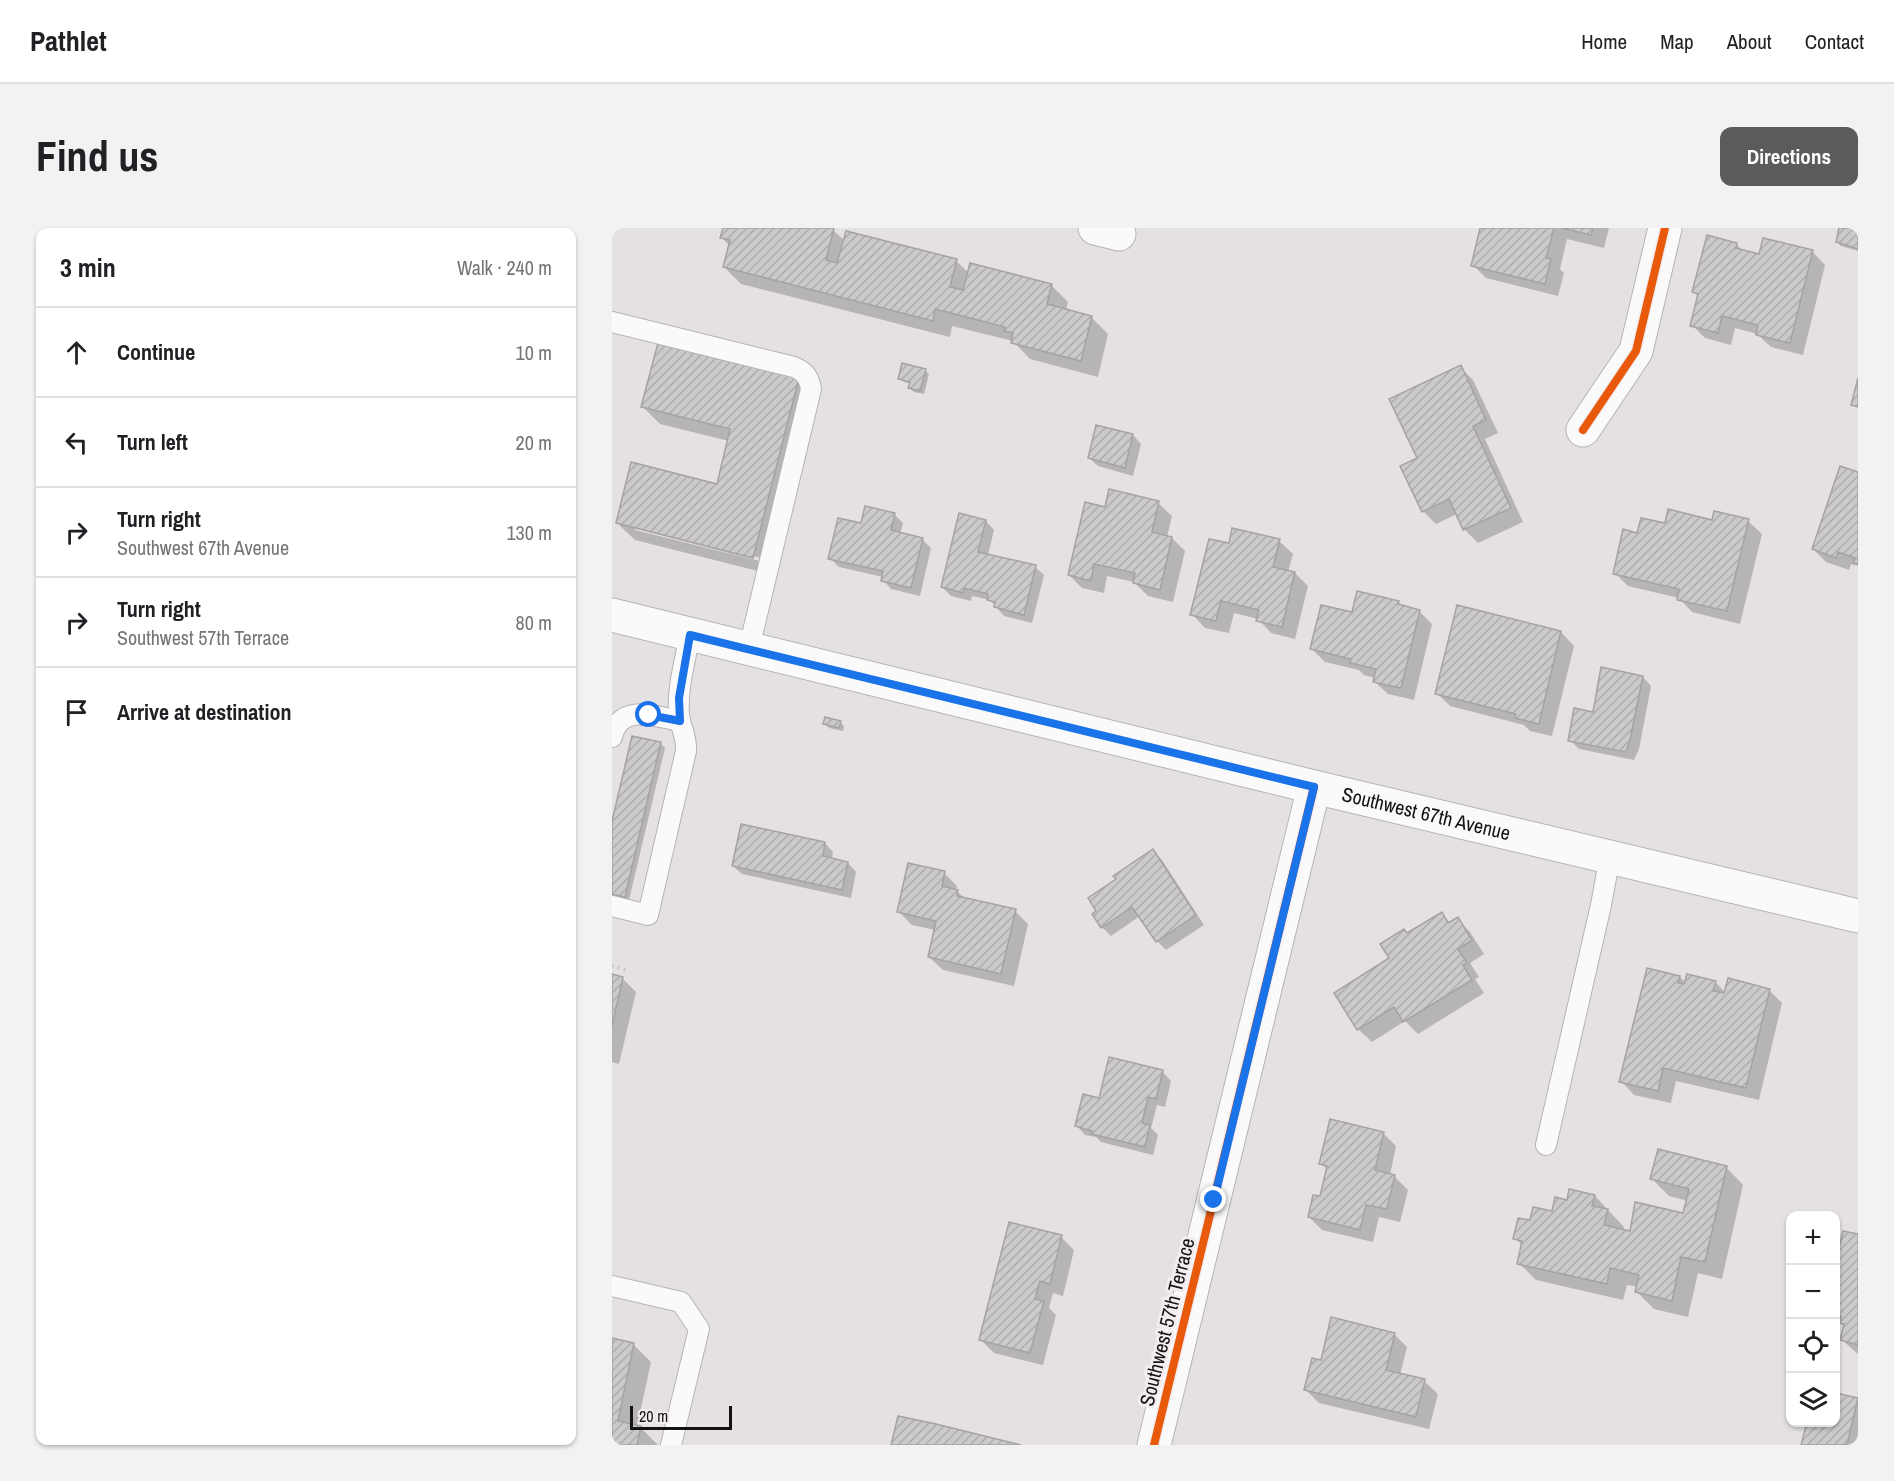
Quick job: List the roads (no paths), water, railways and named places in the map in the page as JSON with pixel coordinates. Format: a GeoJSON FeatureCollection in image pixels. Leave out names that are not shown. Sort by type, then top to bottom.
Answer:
{"type":"FeatureCollection","features":[{"type":"Feature","properties":{"kind":"main road"},"geometry":{"type":"LineString","coordinates":[[1582,430],[1636,351],[1665,228]]}},
{"type":"Feature","properties":{"kind":"main road","name":"Southwest 67th Avenue"},"geometry":{"type":"LineString","coordinates":[[612,615],[1314,787],[1858,916]]}},
{"type":"Feature","properties":{"kind":"main road","name":"Southwest 57th Terrace"},"geometry":{"type":"LineString","coordinates":[[1154,1445],[1314,787]]}},
{"type":"Feature","properties":{"kind":"lane"},"geometry":{"type":"LineString","coordinates":[[612,322],[794,367],[804,372],[809,379],[811,389],[748,648]]}},
{"type":"Feature","properties":{"kind":"lane"},"geometry":{"type":"LineString","coordinates":[[612,906],[648,915],[686,751],[687,738],[680,721],[679,698],[690,635]]}},
{"type":"Feature","properties":{"kind":"lane"},"geometry":{"type":"LineString","coordinates":[[612,738],[617,724],[627,716],[649,715],[680,721]]}},
{"type":"Feature","properties":{"kind":"lane"},"geometry":{"type":"LineString","coordinates":[[1546,1145],[1601,905],[1610,856]]}},
{"type":"Feature","properties":{"kind":"lane"},"geometry":{"type":"LineString","coordinates":[[612,1286],[681,1302],[699,1329],[671,1445]]}}]}
